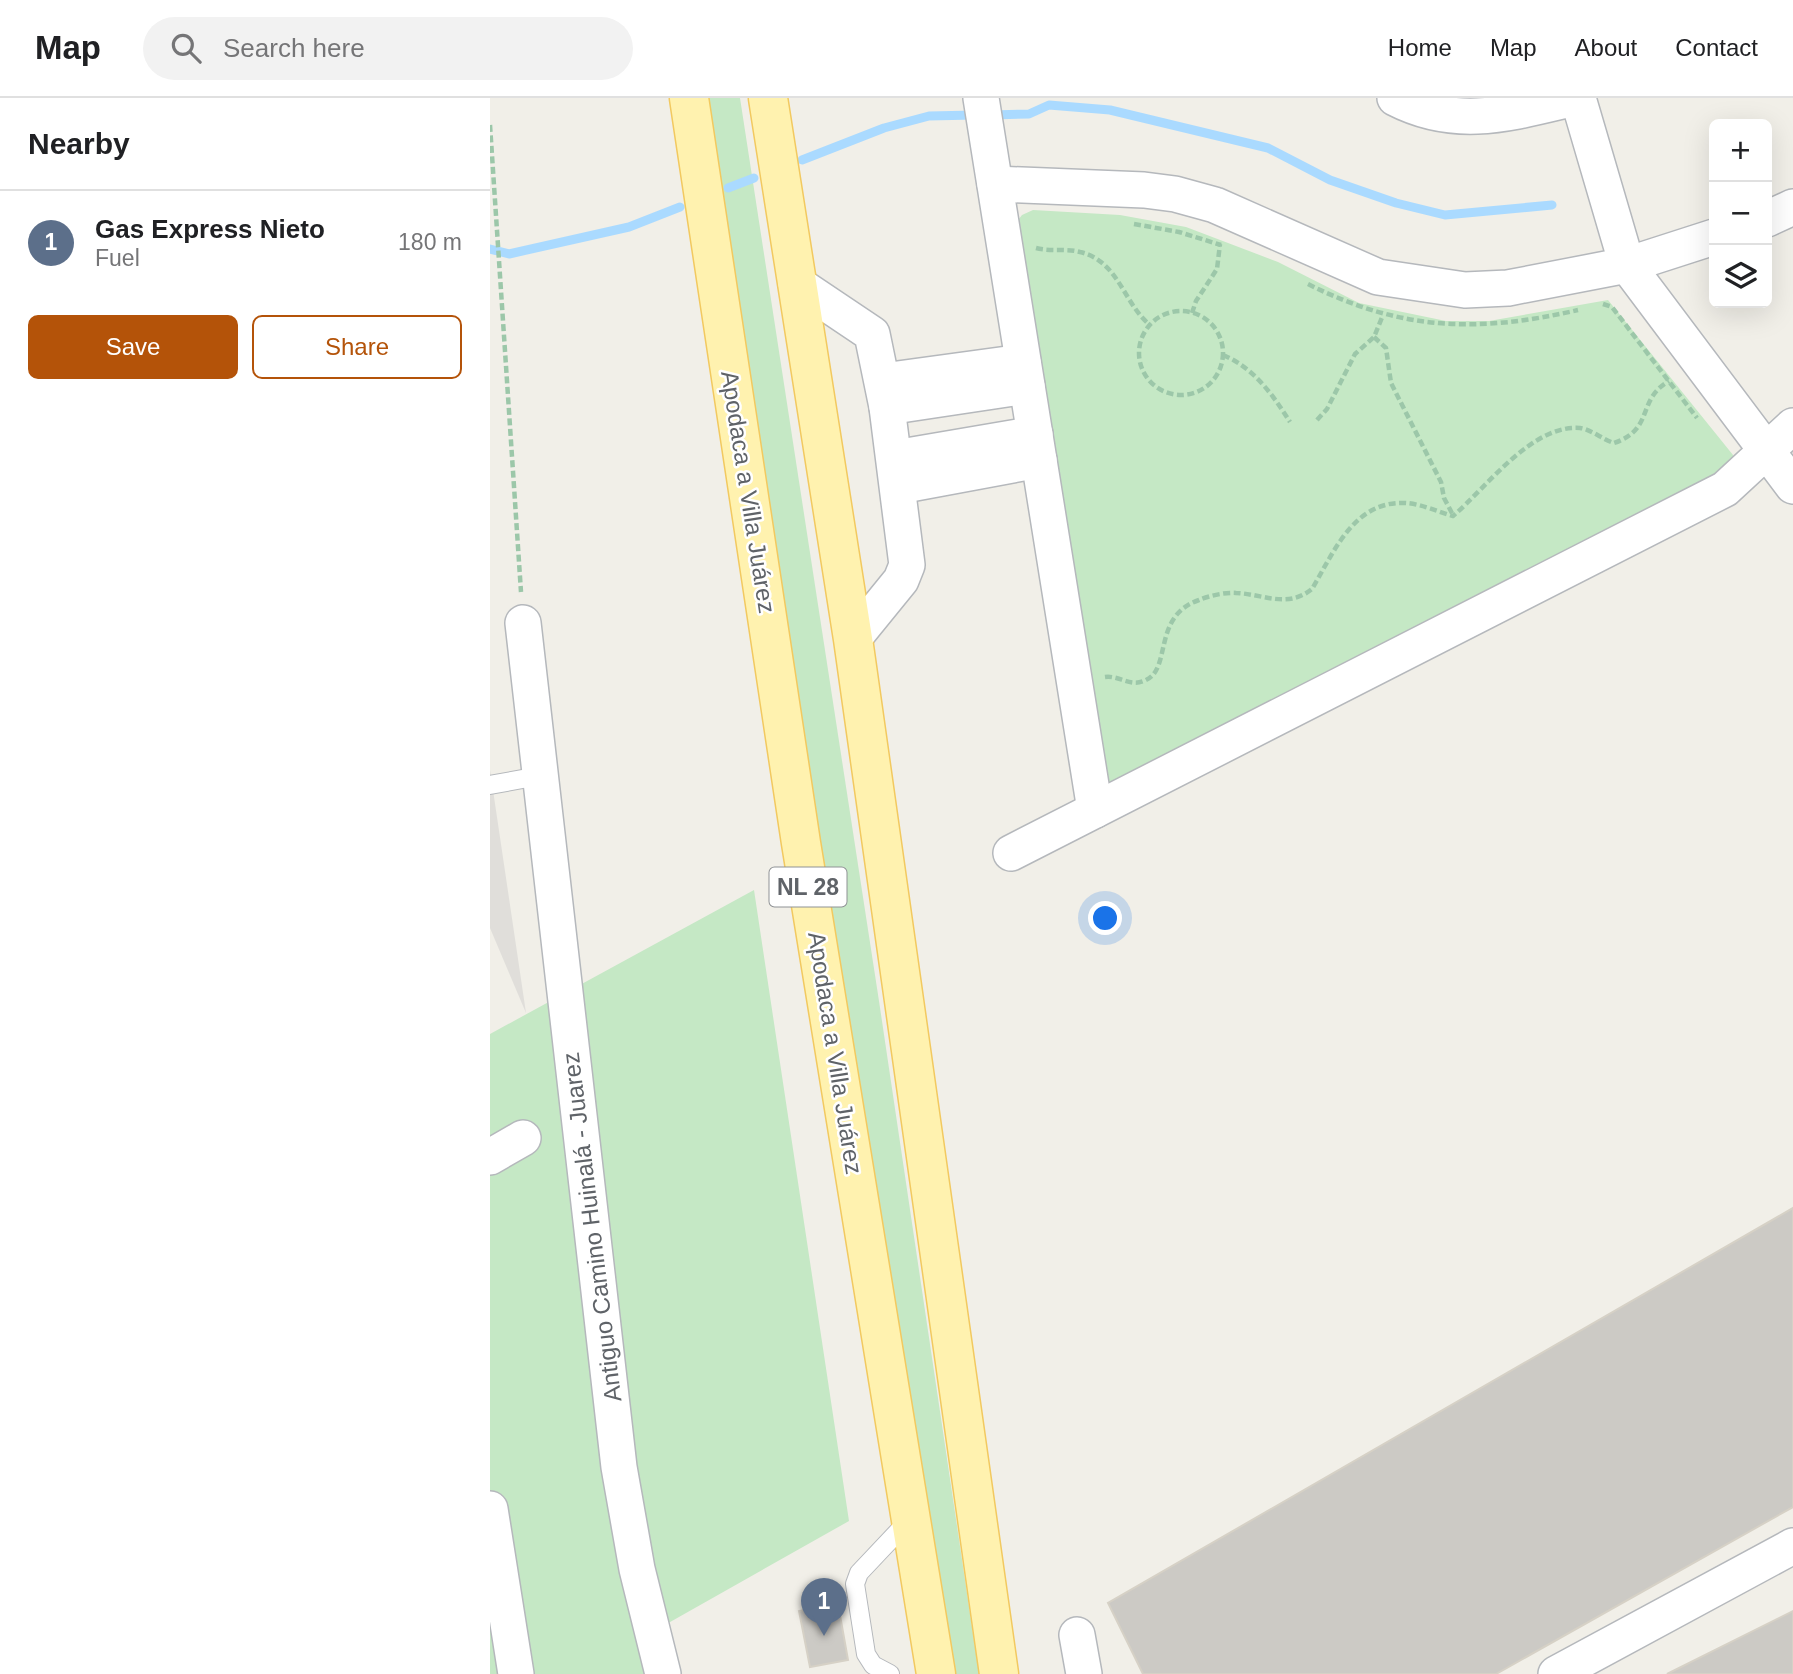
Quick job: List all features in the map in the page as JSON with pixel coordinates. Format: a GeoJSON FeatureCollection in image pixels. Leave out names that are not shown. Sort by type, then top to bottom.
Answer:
{"type":"FeatureCollection","features":[{"type":"Feature","properties":{"kind":"main road","name":"Apodaca a Villa Juárez"},"geometry":{"type":"LineString","coordinates":[[689,98],[801,843],[936,1674]]}},
{"type":"Feature","properties":{"kind":"main road"},"geometry":{"type":"LineString","coordinates":[[768,98],[853,639],[999,1674]]}},
{"type":"Feature","properties":{"kind":"street"},"geometry":{"type":"LineString","coordinates":[[981,98],[1095,810]]}},
{"type":"Feature","properties":{"kind":"street"},"geometry":{"type":"LineString","coordinates":[[1395,98],[1415,108],[1468,118],[1576,98],[1627,265],[1793,486]]}},
{"type":"Feature","properties":{"kind":"street"},"geometry":{"type":"LineString","coordinates":[[995,184],[1143,190],[1175,194],[1215,205],[1378,277],[1421,286],[1465,290],[1508,288],[1627,265],[1709,239]]}},
{"type":"Feature","properties":{"kind":"street"},"geometry":{"type":"LineString","coordinates":[[1772,217],[1793,207]]}},
{"type":"Feature","properties":{"kind":"street"},"geometry":{"type":"LineString","coordinates":[[796,283],[872,334],[885,394],[907,565],[901,580],[853,639]]}},
{"type":"Feature","properties":{"kind":"street"},"geometry":{"type":"LineString","coordinates":[[885,394],[1025,374]]}},
{"type":"Feature","properties":{"kind":"street"},"geometry":{"type":"LineString","coordinates":[[1011,853],[1725,489],[1793,426]]}},
{"type":"Feature","properties":{"kind":"street"},"geometry":{"type":"LineString","coordinates":[[897,472],[1037,447]]}},
{"type":"Feature","properties":{"kind":"street","name":"Antiguo Camino Huinalá - Juarez"},"geometry":{"type":"LineString","coordinates":[[523,622],[620,1467],[637,1570],[663,1674]]}},
{"type":"Feature","properties":{"kind":"street"},"geometry":{"type":"LineString","coordinates":[[490,1157],[523,1138]]}},
{"type":"Feature","properties":{"kind":"street"},"geometry":{"type":"LineString","coordinates":[[490,1509],[516,1674]]}},
{"type":"Feature","properties":{"kind":"street"},"geometry":{"type":"LineString","coordinates":[[1556,1674],[1793,1546]]}},
{"type":"Feature","properties":{"kind":"street"},"geometry":{"type":"LineString","coordinates":[[1077,1635],[1084,1674]]}},
{"type":"Feature","properties":{"kind":"lane"},"geometry":{"type":"LineString","coordinates":[[490,785],[539,776]]}},
{"type":"Feature","properties":{"kind":"lane"},"geometry":{"type":"LineString","coordinates":[[890,1674],[873,1665],[866,1654],[855,1584],[859,1573],[911,1517]]}},
{"type":"Feature","properties":{"kind":"path"},"geometry":{"type":"LineString","coordinates":[[490,125],[523,622]]}},
{"type":"Feature","properties":{"kind":"path"},"geometry":{"type":"LineString","coordinates":[[1130,223],[1179,232],[1230,248]]}},
{"type":"Feature","properties":{"kind":"path"},"geometry":{"type":"LineString","coordinates":[[1192,313],[1196,301],[1217,269],[1220,244]]}},
{"type":"Feature","properties":{"kind":"path"},"geometry":{"type":"LineString","coordinates":[[1030,246],[1049,252],[1078,251],[1099,260],[1115,274],[1131,307],[1150,325]]}},
{"type":"Feature","properties":{"kind":"path"},"geometry":{"type":"LineString","coordinates":[[1297,278],[1334,297],[1383,315],[1435,324],[1479,326],[1532,320],[1588,307]]}},
{"type":"Feature","properties":{"kind":"path"},"geometry":{"type":"LineString","coordinates":[[1601,304],[1612,307],[1697,418]]}},
{"type":"Feature","properties":{"kind":"path"},"geometry":{"type":"LineString","coordinates":[[1174,312],[1192,313],[1203,317],[1217,331],[1223,355],[1217,375],[1202,390],[1183,395],[1166,392],[1146,376],[1140,360],[1142,337],[1150,325],[1174,312]]}},
{"type":"Feature","properties":{"kind":"path"},"geometry":{"type":"LineString","coordinates":[[1317,420],[1328,410],[1356,354],[1374,337],[1383,315]]}},
{"type":"Feature","properties":{"kind":"path"},"geometry":{"type":"LineString","coordinates":[[1374,337],[1386,348],[1391,383],[1441,482],[1444,498],[1453,516]]}},
{"type":"Feature","properties":{"kind":"path"},"geometry":{"type":"LineString","coordinates":[[1223,355],[1244,366],[1261,382],[1290,422]]}},
{"type":"Feature","properties":{"kind":"path"},"geometry":{"type":"LineString","coordinates":[[1453,516],[1514,459],[1555,432],[1583,428],[1614,443],[1636,433],[1653,394],[1669,381]]}},
{"type":"Feature","properties":{"kind":"path"},"geometry":{"type":"LineString","coordinates":[[1099,678],[1117,677],[1127,683],[1146,681],[1158,668],[1166,632],[1172,619],[1183,608],[1199,600],[1234,592],[1285,601],[1305,594],[1312,589],[1355,520],[1371,510],[1406,503],[1453,516]]}},
{"type":"Feature","properties":{"kind":"shaded area"},"geometry":{"type":"Polygon","coordinates":[[[490,770],[526,1013],[490,928],[490,770]]]}},
{"type":"Feature","properties":{"kind":"green space"},"geometry":{"type":"Polygon","coordinates":[[[703,98],[740,98],[979,1674],[945,1674],[703,98]]]}},
{"type":"Feature","properties":{"kind":"green space"},"geometry":{"type":"Polygon","coordinates":[[[1033,210],[1120,215],[1186,227],[1278,262],[1359,303],[1446,321],[1489,321],[1608,300],[1733,455],[1731,474],[1115,784],[1103,780],[1015,224],[1022,215],[1033,210]]]}},
{"type":"Feature","properties":{"kind":"green space"},"geometry":{"type":"Polygon","coordinates":[[[754,890],[849,1521],[640,1639],[647,1674],[490,1674],[490,1034],[754,890]]]}},
{"type":"Feature","properties":{"kind":"building"},"geometry":{"type":"Polygon","coordinates":[[[1793,1208],[1793,1507],[1496,1674],[1143,1674],[1108,1603],[1793,1208]]]}},
{"type":"Feature","properties":{"kind":"building"},"geometry":{"type":"Polygon","coordinates":[[[838,1604],[848,1660],[810,1667],[799,1611],[838,1604]]]}},
{"type":"Feature","properties":{"kind":"building"},"geometry":{"type":"Polygon","coordinates":[[[1793,1611],[1793,1674],[1667,1674],[1793,1611]]]}},
{"type":"Feature","properties":{"kind":"waterway"},"geometry":{"type":"LineString","coordinates":[[992,115],[1029,114],[1049,105],[1110,110],[1268,148],[1330,180],[1396,203],[1445,215],[1552,205]]}},
{"type":"Feature","properties":{"kind":"waterway"},"geometry":{"type":"LineString","coordinates":[[802,160],[884,128],[929,116],[975,115]]}},
{"type":"Feature","properties":{"kind":"waterway"},"geometry":{"type":"LineString","coordinates":[[728,188],[754,178]]}},
{"type":"Feature","properties":{"kind":"waterway"},"geometry":{"type":"LineString","coordinates":[[490,249],[509,254],[629,227],[680,207]]}},
{"type":"Feature","properties":{"kind":"place","name":"Gas Express Nieto"},"geometry":{"type":"Point","coordinates":[824,1636]}}]}
